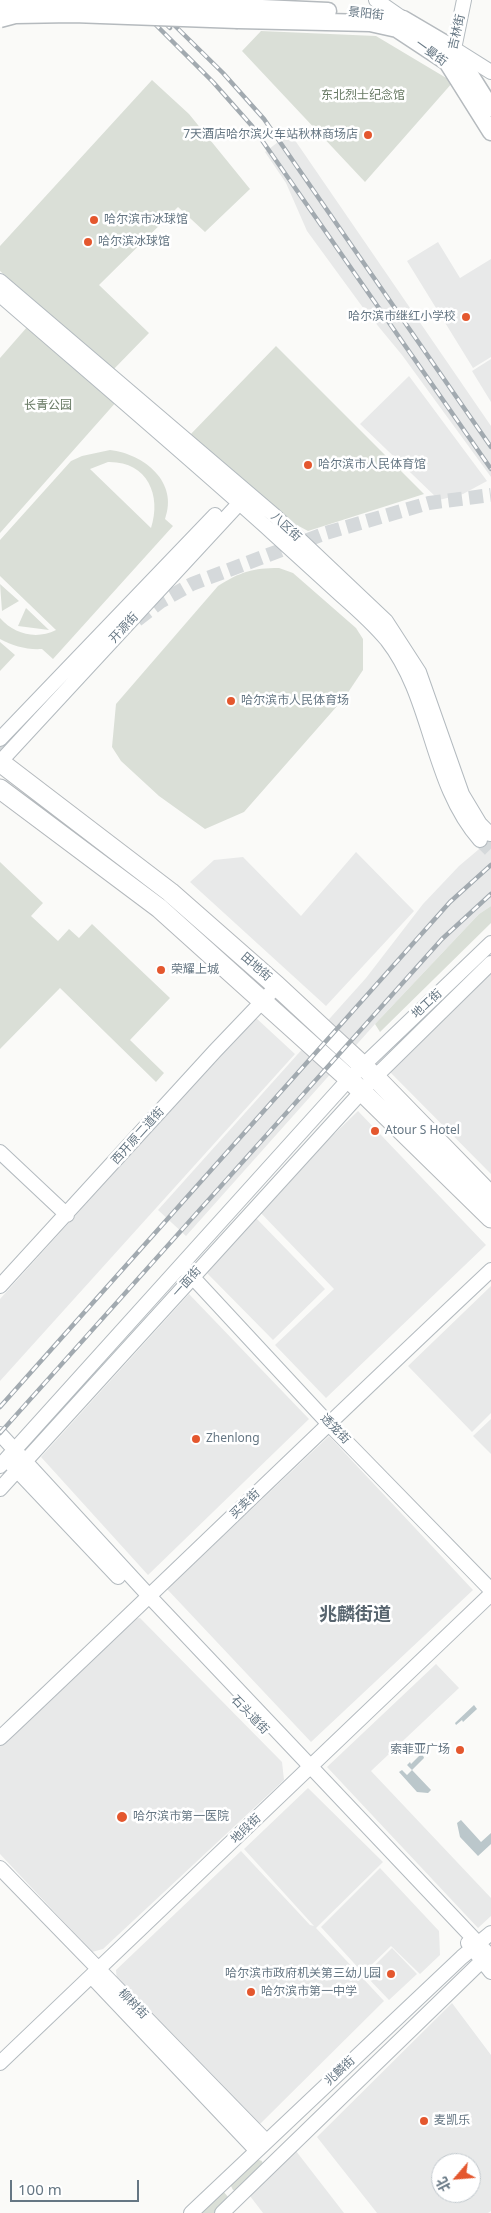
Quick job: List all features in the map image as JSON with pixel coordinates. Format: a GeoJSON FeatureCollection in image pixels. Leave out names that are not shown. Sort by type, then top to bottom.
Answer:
{"type":"FeatureCollection","features":[{"type":"Feature","properties":{"kind":"highway","name":"田地街"},"geometry":{"type":"LineString","coordinates":[[0,762],[170,892],[277,986],[369,1071],[491,1196]]}},
{"type":"Feature","properties":{"kind":"highway","name":"田地街"},"geometry":{"type":"LineString","coordinates":[[0,789],[159,908],[355,1085],[491,1218]]}},
{"type":"Feature","properties":{"kind":"main road","name":"一曼街"},"geometry":{"type":"LineString","coordinates":[[376,0],[451,56],[491,108]]}},
{"type":"Feature","properties":{"kind":"main road","name":"吉林街"},"geometry":{"type":"LineString","coordinates":[[451,56],[464,0]]}},
{"type":"Feature","properties":{"kind":"main road","name":"景阳街"},"geometry":{"type":"LineString","coordinates":[[0,7],[23,3],[93,2],[370,23]]}},
{"type":"Feature","properties":{"kind":"main road","name":"景阳街"},"geometry":{"type":"LineString","coordinates":[[0,19],[15,15],[364,12],[403,19]]}},
{"type":"Feature","properties":{"kind":"main road","name":"一曼街"},"geometry":{"type":"LineString","coordinates":[[370,23],[397,29],[451,56],[491,132]]}},
{"type":"Feature","properties":{"kind":"main road"},"geometry":{"type":"LineString","coordinates":[[451,56],[491,72]]}},
{"type":"Feature","properties":{"kind":"main road","name":"八区街"},"geometry":{"type":"LineString","coordinates":[[0,281],[241,495],[372,622],[400,660],[415,689],[445,782],[454,803],[470,828],[485,837]]}},
{"type":"Feature","properties":{"kind":"main road","name":"八区街"},"geometry":{"type":"LineString","coordinates":[[0,295],[241,495]]}},
{"type":"Feature","properties":{"kind":"main road","name":"开源街"},"geometry":{"type":"LineString","coordinates":[[0,739],[241,495]]}},
{"type":"Feature","properties":{"kind":"main road","name":"开源街"},"geometry":{"type":"LineString","coordinates":[[0,762],[241,495]]}},
{"type":"Feature","properties":{"kind":"main road","name":"地工街"},"geometry":{"type":"LineString","coordinates":[[369,1071],[491,944]]}},
{"type":"Feature","properties":{"kind":"main road","name":"地工街"},"geometry":{"type":"LineString","coordinates":[[369,1071],[491,963]]}},
{"type":"Feature","properties":{"kind":"main road","name":"西开原二道街"},"geometry":{"type":"LineString","coordinates":[[0,1286],[277,986]]}},
{"type":"Feature","properties":{"kind":"main road","name":"一面街"},"geometry":{"type":"LineString","coordinates":[[5,1457],[181,1265],[369,1071]]}},
{"type":"Feature","properties":{"kind":"main road","name":"一面街"},"geometry":{"type":"LineString","coordinates":[[0,1489],[192,1277],[355,1085]]}},
{"type":"Feature","properties":{"kind":"main road"},"geometry":{"type":"LineString","coordinates":[[0,1152],[67,1215]]}},
{"type":"Feature","properties":{"kind":"main road","name":"透笼街"},"geometry":{"type":"LineString","coordinates":[[181,1265],[328,1423],[491,1590]]}},
{"type":"Feature","properties":{"kind":"main road","name":"买卖街"},"geometry":{"type":"LineString","coordinates":[[0,1738],[147,1600],[328,1423],[491,1270]]}},
{"type":"Feature","properties":{"kind":"main road","name":"石头道街"},"geometry":{"type":"LineString","coordinates":[[0,1434],[5,1457],[21,1466],[308,1770],[470,1937],[484,1952],[491,1972]]}},
{"type":"Feature","properties":{"kind":"main road","name":"地段街"},"geometry":{"type":"LineString","coordinates":[[0,2063],[491,1594]]}},
{"type":"Feature","properties":{"kind":"main road","name":"柳树街"},"geometry":{"type":"LineString","coordinates":[[0,1868],[96,1973],[261,2145]]}},
{"type":"Feature","properties":{"kind":"main road","name":"兆麟街"},"geometry":{"type":"LineString","coordinates":[[222,2213],[484,1952],[491,1932]]}},
{"type":"Feature","properties":{"kind":"main road","name":"兆麟街"},"geometry":{"type":"LineString","coordinates":[[191,2213],[261,2145],[484,1952]]}},
{"type":"Feature","properties":{"kind":"shaded area"},"geometry":{"type":"Polygon","coordinates":[[[290,133],[491,426],[491,477],[402,355],[364,309],[307,231],[286,183],[265,152],[290,133]]]}},
{"type":"Feature","properties":{"kind":"shaded area","name":"哈尔滨市继红小学校"},"geometry":{"type":"Polygon","coordinates":[[[438,242],[460,278],[491,259],[491,357],[473,368],[407,261],[438,242]]]}},
{"type":"Feature","properties":{"kind":"shaded area"},"geometry":{"type":"Polygon","coordinates":[[[491,359],[491,402],[472,371],[491,359]]]}},
{"type":"Feature","properties":{"kind":"shaded area"},"geometry":{"type":"Polygon","coordinates":[[[409,376],[487,481],[463,494],[439,500],[360,424],[409,376]]]}},
{"type":"Feature","properties":{"kind":"shaded area"},"geometry":{"type":"Polygon","coordinates":[[[491,839],[491,906],[479,914],[375,1024],[186,1236],[158,1210],[366,978],[423,904],[459,866],[491,839]]]}},
{"type":"Feature","properties":{"kind":"shaded area"},"geometry":{"type":"Polygon","coordinates":[[[356,852],[414,911],[326,1006],[190,882],[214,860],[243,857],[301,916],[356,852]]]}},
{"type":"Feature","properties":{"kind":"shaded area"},"geometry":{"type":"Polygon","coordinates":[[[491,969],[491,1174],[389,1071],[491,969]]]}},
{"type":"Feature","properties":{"kind":"shaded area"},"geometry":{"type":"Polygon","coordinates":[[[255,1017],[295,1054],[0,1381],[0,1299],[255,1017]]]}},
{"type":"Feature","properties":{"kind":"shaded area"},"geometry":{"type":"Polygon","coordinates":[[[358,1111],[486,1245],[326,1398],[275,1345],[334,1289],[257,1209],[358,1111]]]}},
{"type":"Feature","properties":{"kind":"shaded area"},"geometry":{"type":"Polygon","coordinates":[[[256,1218],[325,1289],[273,1340],[203,1269],[256,1218]]]}},
{"type":"Feature","properties":{"kind":"shaded area"},"geometry":{"type":"Polygon","coordinates":[[[491,1286],[491,1413],[472,1432],[408,1366],[491,1286]]]}},
{"type":"Feature","properties":{"kind":"shaded area"},"geometry":{"type":"Polygon","coordinates":[[[189,1294],[309,1419],[148,1575],[41,1457],[189,1294]]]}},
{"type":"Feature","properties":{"kind":"shaded area"},"geometry":{"type":"Polygon","coordinates":[[[491,1419],[491,1454],[473,1436],[491,1419]]]}},
{"type":"Feature","properties":{"kind":"shaded area"},"geometry":{"type":"Polygon","coordinates":[[[329,1436],[473,1590],[311,1742],[167,1589],[329,1436]]]}},
{"type":"Feature","properties":{"kind":"shaded area","name":"哈尔滨市第一医院"},"geometry":{"type":"Polygon","coordinates":[[[140,1618],[282,1762],[284,1780],[103,1949],[92,1952],[0,1854],[0,1741],[130,1619],[140,1618]]]}},
{"type":"Feature","properties":{"kind":"shaded area"},"geometry":{"type":"Polygon","coordinates":[[[436,1664],[459,1688],[371,1771],[491,1898],[491,1916],[478,1928],[327,1767],[436,1664]]]}},
{"type":"Feature","properties":{"kind":"shaded area"},"geometry":{"type":"Polygon","coordinates":[[[474,1705],[477,1709],[463,1722],[462,1720],[456,1725],[455,1723],[474,1705]]]}},
{"type":"Feature","properties":{"kind":"shaded area"},"geometry":{"type":"Polygon","coordinates":[[[422,1753],[424,1758],[412,1770],[407,1765],[410,1762],[411,1764],[422,1753]]]}},
{"type":"Feature","properties":{"kind":"shaded area"},"geometry":{"type":"Polygon","coordinates":[[[402,1770],[407,1775],[412,1770],[431,1790],[428,1793],[417,1792],[399,1772],[402,1770]]]}},
{"type":"Feature","properties":{"kind":"shaded area","name":"哈尔滨市第一中学"},"geometry":{"type":"Polygon","coordinates":[[[308,1788],[383,1862],[316,1928],[384,2001],[260,2124],[254,2124],[117,1982],[116,1970],[241,1851],[310,1925],[314,1926],[244,1849],[308,1788]]]}},
{"type":"Feature","properties":{"kind":"shaded area"},"geometry":{"type":"Polygon","coordinates":[[[461,1820],[481,1842],[491,1833],[491,1844],[478,1856],[460,1837],[457,1823],[461,1820]]]}},
{"type":"Feature","properties":{"kind":"shaded area"},"geometry":{"type":"Polygon","coordinates":[[[380,1868],[439,1931],[440,1955],[420,1974],[391,1946],[363,1973],[321,1927],[380,1868]]]}},
{"type":"Feature","properties":{"kind":"shaded area","name":"哈尔滨市政府机关第三幼儿园"},"geometry":{"type":"Polygon","coordinates":[[[392,1948],[417,1974],[389,2000],[365,1975],[392,1948]]]}},
{"type":"Feature","properties":{"kind":"shaded area","name":"麦凯乐"},"geometry":{"type":"Polygon","coordinates":[[[452,2003],[491,2055],[491,2211],[488,2213],[377,2213],[317,2137],[452,2003]]]}},
{"type":"Feature","properties":{"kind":"shaded area"},"geometry":{"type":"Polygon","coordinates":[[[296,2151],[344,2213],[263,2213],[250,2196],[296,2151]]]}},
{"type":"Feature","properties":{"kind":"green space","name":"东北烈士纪念馆"},"geometry":{"type":"Polygon","coordinates":[[[261,31],[376,36],[453,82],[365,182],[242,51],[261,31]]]}},
{"type":"Feature","properties":{"kind":"green space","name":"哈尔滨市冰球馆"},"geometry":{"type":"Polygon","coordinates":[[[152,80],[189,114],[250,189],[205,232],[178,207],[99,285],[149,333],[112,371],[0,271],[0,246],[152,80]]]}},
{"type":"Feature","properties":{"kind":"green space","name":"长青公园"},"geometry":{"type":"Polygon","coordinates":[[[28,326],[117,401],[0,533],[0,358],[28,326]]]}},
{"type":"Feature","properties":{"kind":"green space","name":"哈尔滨市人民体育馆"},"geometry":{"type":"Polygon","coordinates":[[[276,346],[424,494],[308,531],[280,516],[189,436],[276,346]]]}},
{"type":"Feature","properties":{"kind":"green space"},"geometry":{"type":"Polygon","coordinates":[[[110,450],[135,457],[146,464],[156,472],[163,482],[167,493],[168,506],[165,519],[173,526],[53,659],[42,649],[20,647],[0,639],[0,618],[12,628],[26,634],[41,635],[56,630],[0,576],[0,540],[71,461],[82,456],[110,450]],[[108,462],[90,469],[151,528],[154,516],[153,492],[142,474],[133,467],[121,463],[108,462]]]}},
{"type":"Feature","properties":{"kind":"green space","name":"哈尔滨市人民体育场"},"geometry":{"type":"Polygon","coordinates":[[[279,568],[293,573],[356,628],[363,639],[363,670],[345,697],[244,812],[205,829],[159,796],[121,761],[112,747],[116,704],[218,586],[233,577],[247,572],[279,568]]]}},
{"type":"Feature","properties":{"kind":"green space"},"geometry":{"type":"Polygon","coordinates":[[[0,584],[19,601],[2,611],[0,584]]]}},
{"type":"Feature","properties":{"kind":"green space"},"geometry":{"type":"Polygon","coordinates":[[[26,608],[49,630],[18,626],[26,608]]]}},
{"type":"Feature","properties":{"kind":"green space"},"geometry":{"type":"Polygon","coordinates":[[[0,642],[15,655],[0,671],[0,642]]]}},
{"type":"Feature","properties":{"kind":"green space"},"geometry":{"type":"Polygon","coordinates":[[[0,862],[43,903],[31,916],[58,941],[69,929],[79,938],[92,924],[170,998],[130,1040],[164,1073],[156,1082],[60,988],[0,1049],[0,862]]]}},
{"type":"Feature","properties":{"kind":"green space"},"geometry":{"type":"Polygon","coordinates":[[[491,906],[491,923],[380,1032],[375,1024],[479,914],[491,906]]]}},
{"type":"Feature","properties":{"kind":"green space"},"geometry":{"type":"Polygon","coordinates":[[[256,2159],[262,2161],[263,2165],[239,2191],[233,2190],[230,2184],[256,2159]]]}},
{"type":"Feature","properties":{"kind":"green space"},"geometry":{"type":"Polygon","coordinates":[[[223,2191],[229,2198],[217,2213],[197,2213],[223,2191]]]}},
{"type":"Feature","properties":{"kind":"tunnel"},"geometry":{"type":"LineString","coordinates":[[137,620],[160,602],[192,584],[326,533],[429,503],[491,495]]}},
{"type":"Feature","properties":{"kind":"tunnel"},"geometry":{"type":"LineString","coordinates":[[0,750],[60,686]]}},
{"type":"Feature","properties":{"kind":"tunnel"},"geometry":{"type":"LineString","coordinates":[[480,840],[491,851]]}},
{"type":"Feature","properties":{"kind":"railway"},"geometry":{"type":"LineString","coordinates":[[131,0],[213,82],[252,126],[491,469]]}},
{"type":"Feature","properties":{"kind":"railway"},"geometry":{"type":"LineString","coordinates":[[142,0],[170,28]]}},
{"type":"Feature","properties":{"kind":"railway"},"geometry":{"type":"LineString","coordinates":[[160,0],[181,21]]}},
{"type":"Feature","properties":{"kind":"railway"},"geometry":{"type":"LineString","coordinates":[[167,18],[223,73],[264,119],[491,447]]}},
{"type":"Feature","properties":{"kind":"railway"},"geometry":{"type":"LineString","coordinates":[[0,1407],[450,902],[491,865]]}},
{"type":"Feature","properties":{"kind":"railway"},"geometry":{"type":"LineString","coordinates":[[0,1433],[442,939],[491,894]]}},
{"type":"Feature","properties":{"kind":"place","name":"7天酒店哈尔滨火车站秋林商场店"},"geometry":{"type":"Point","coordinates":[368,135]}},
{"type":"Feature","properties":{"kind":"place","name":"哈尔滨市冰球馆"},"geometry":{"type":"Point","coordinates":[94,220]}},
{"type":"Feature","properties":{"kind":"place","name":"哈尔滨冰球馆"},"geometry":{"type":"Point","coordinates":[88,242]}},
{"type":"Feature","properties":{"kind":"place","name":"哈尔滨市继红小学校"},"geometry":{"type":"Point","coordinates":[466,317]}},
{"type":"Feature","properties":{"kind":"place","name":"哈尔滨市人民体育馆"},"geometry":{"type":"Point","coordinates":[308,465]}},
{"type":"Feature","properties":{"kind":"place","name":"哈尔滨市人民体育场"},"geometry":{"type":"Point","coordinates":[231,701]}},
{"type":"Feature","properties":{"kind":"place","name":"荣耀上城"},"geometry":{"type":"Point","coordinates":[161,970]}},
{"type":"Feature","properties":{"kind":"place","name":"Atour S Hotel"},"geometry":{"type":"Point","coordinates":[375,1131]}},
{"type":"Feature","properties":{"kind":"place","name":"Zhenlong"},"geometry":{"type":"Point","coordinates":[196,1439]}},
{"type":"Feature","properties":{"kind":"place","name":"索菲亚广场"},"geometry":{"type":"Point","coordinates":[460,1750]}},
{"type":"Feature","properties":{"kind":"place","name":"哈尔滨市第一医院"},"geometry":{"type":"Point","coordinates":[122,1817]}},
{"type":"Feature","properties":{"kind":"place","name":"哈尔滨市政府机关第三幼儿园"},"geometry":{"type":"Point","coordinates":[391,1974]}},
{"type":"Feature","properties":{"kind":"place","name":"哈尔滨市第一中学"},"geometry":{"type":"Point","coordinates":[251,1992]}},
{"type":"Feature","properties":{"kind":"place","name":"麦凯乐"},"geometry":{"type":"Point","coordinates":[424,2121]}},
{"type":"Feature","properties":{"kind":"district","name":"兆麟街道"},"geometry":{"type":"Point","coordinates":[355,1615]}}]}
